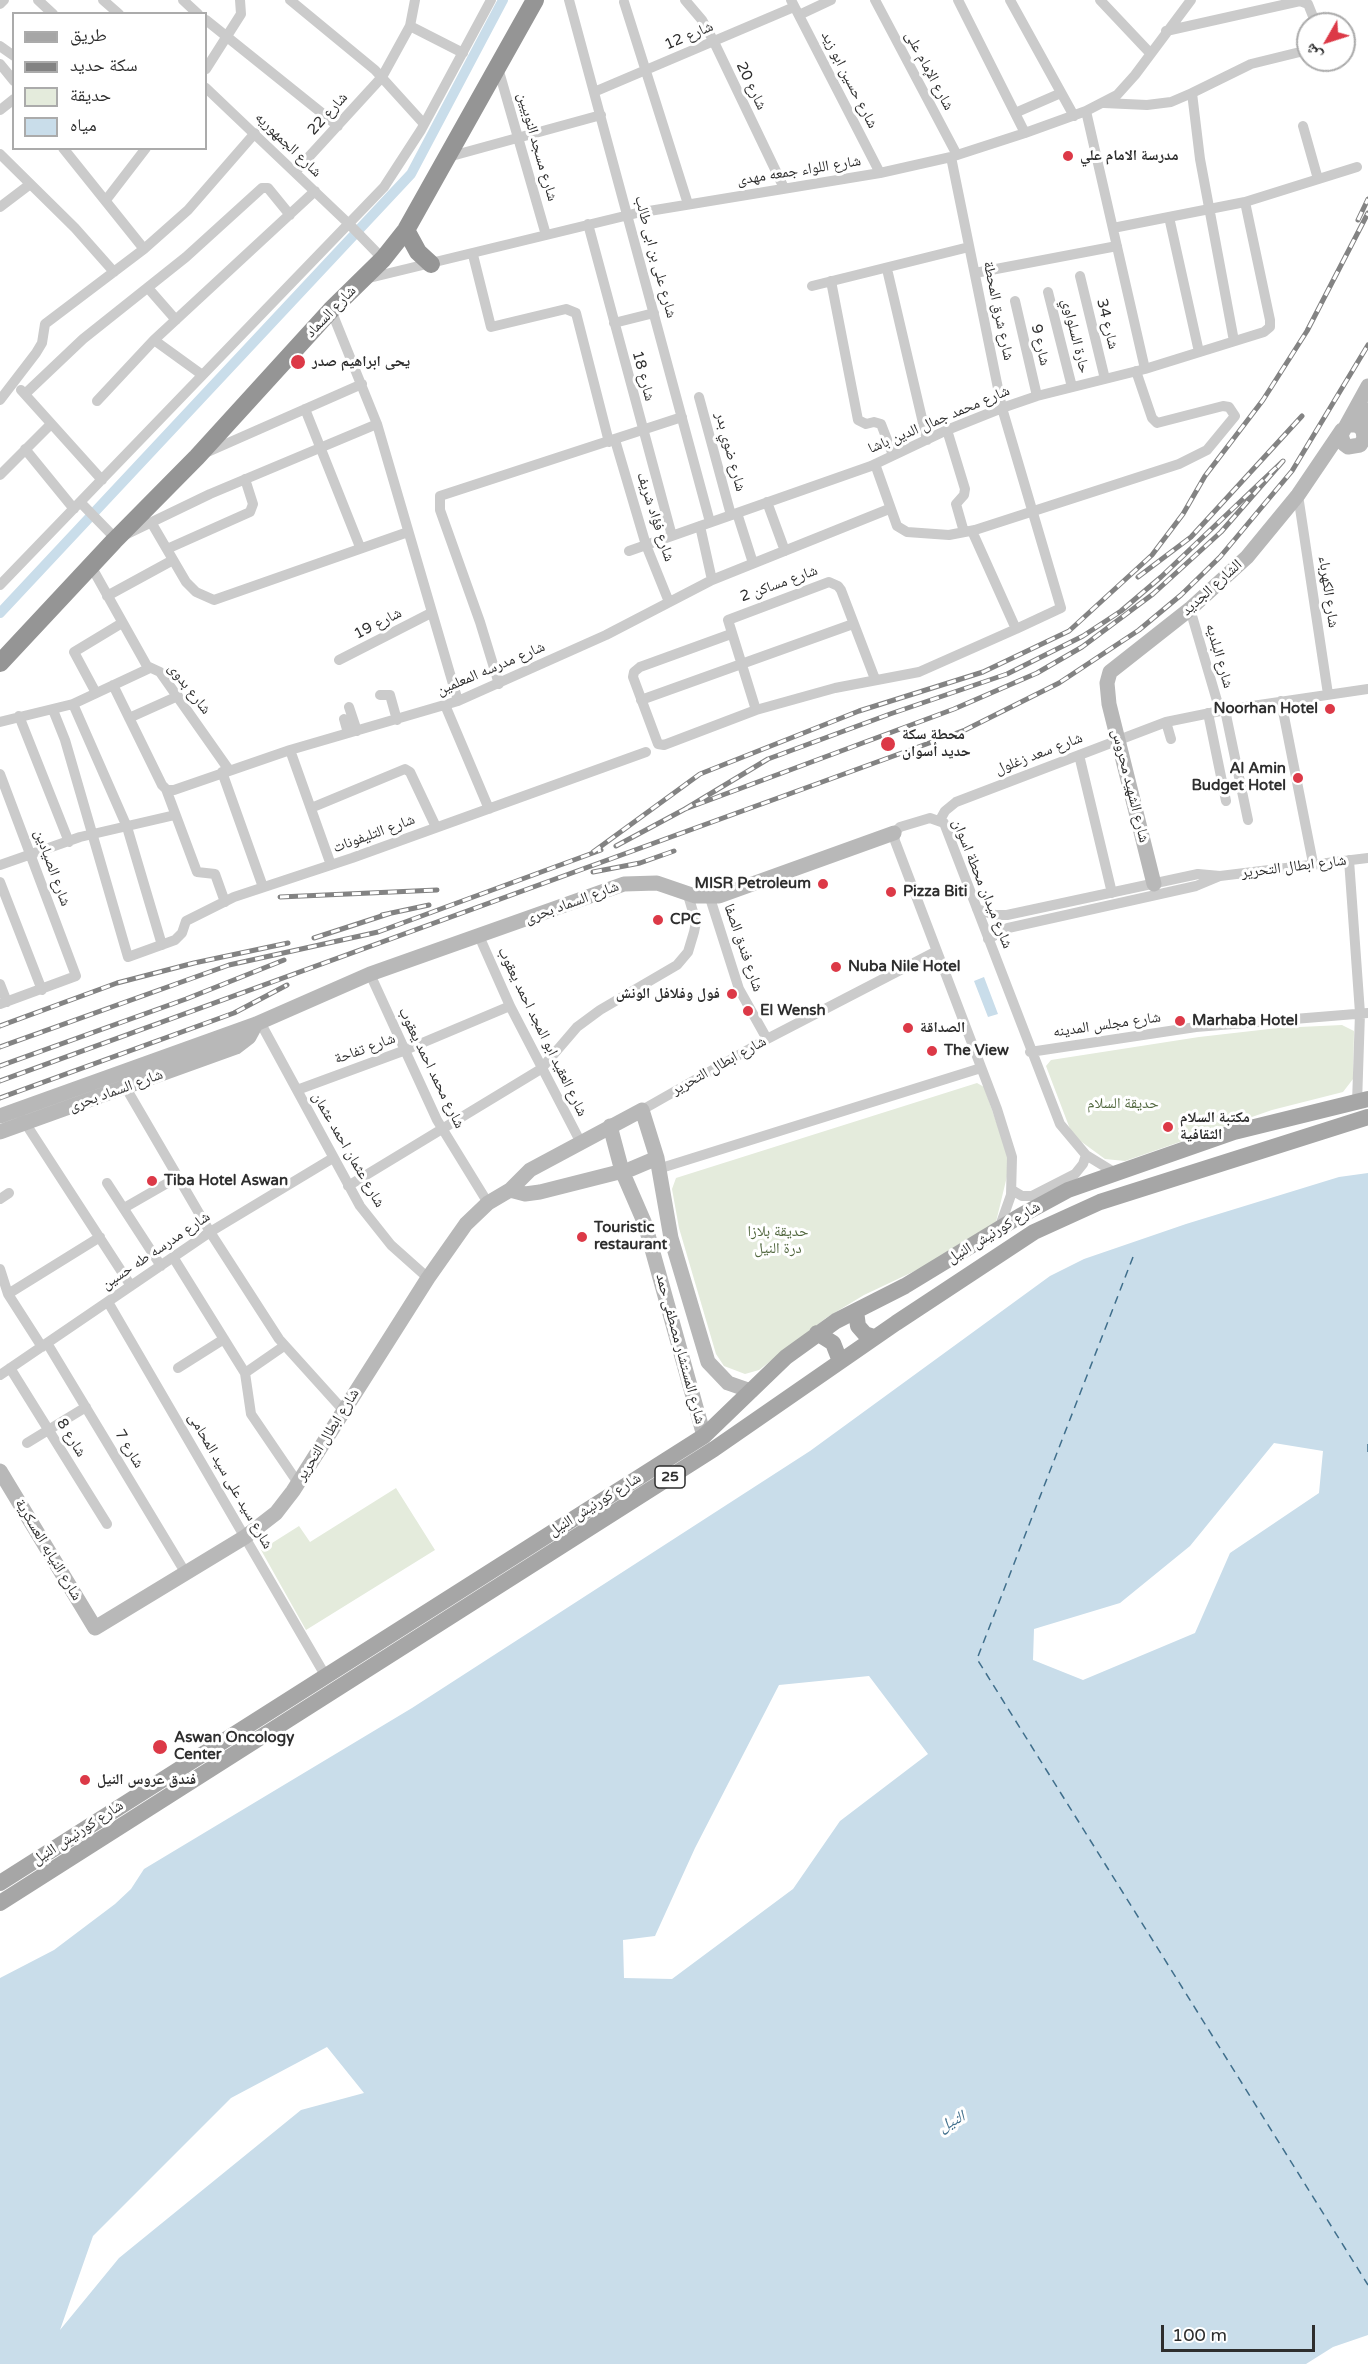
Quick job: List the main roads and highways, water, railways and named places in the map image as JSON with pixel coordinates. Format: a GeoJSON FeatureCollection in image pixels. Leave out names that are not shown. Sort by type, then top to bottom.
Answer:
{"type":"FeatureCollection","features":[{"type":"Feature","properties":{"kind":"highway","name":"شارع السماد"},"geometry":{"type":"LineString","coordinates":[[0,663],[91,566],[112,536],[197,457],[331,310],[362,280],[378,254],[406,230],[535,0]]}},
{"type":"Feature","properties":{"kind":"highway"},"geometry":{"type":"LineString","coordinates":[[406,230],[418,252],[431,264]]}},
{"type":"Feature","properties":{"kind":"main road","name":"شارع كورنيش النيل"},"geometry":{"type":"LineString","coordinates":[[0,1883],[704,1436],[786,1357],[817,1333],[931,1271],[999,1228],[1068,1190],[1251,1127],[1362,1101]]}},
{"type":"Feature","properties":{"kind":"main road","name":"شارع كورنيش النيل"},"geometry":{"type":"LineString","coordinates":[[0,1903],[704,1456],[874,1337],[1011,1246],[1058,1220],[1100,1202],[1368,1116]]}},
{"type":"Feature","properties":{"kind":"main road"},"geometry":{"type":"LineString","coordinates":[[1201,1144],[1208,1147],[1231,1144],[1235,1154],[1229,1160]]}},
{"type":"Feature","properties":{"kind":"main road"},"geometry":{"type":"LineString","coordinates":[[856,1311],[858,1326],[865,1334],[874,1337]]}},
{"type":"Feature","properties":{"kind":"main road"},"geometry":{"type":"LineString","coordinates":[[817,1333],[833,1343],[840,1361]]}},
{"type":"Feature","properties":{"kind":"water"},"geometry":{"type":"Polygon","coordinates":[[[984,977],[998,1014],[988,1017],[974,981],[984,977]]]}},
{"type":"Feature","properties":{"kind":"water","name":"النيل"},"geometry":{"type":"Polygon","coordinates":[[[1368,1173],[1368,2335],[1333,2347],[1306,2364],[0,2364],[0,1978],[54,1950],[115,1904],[131,1889],[144,1869],[412,1708],[810,1451],[1050,1276],[1084,1259],[1186,1224],[1339,1177],[1368,1173]],[[1274,1443],[1190,1546],[1120,1603],[1034,1629],[1033,1660],[1083,1680],[1195,1633],[1230,1553],[1319,1493],[1323,1451],[1274,1443]],[[869,1676],[779,1685],[695,1848],[655,1936],[623,1940],[624,1978],[672,1979],[793,1889],[840,1821],[928,1754],[869,1676]],[[327,2047],[231,2098],[93,2236],[60,2330],[119,2258],[301,2110],[364,2093],[327,2047]]]}},
{"type":"Feature","properties":{"kind":"waterway"},"geometry":{"type":"LineString","coordinates":[[0,613],[411,174],[503,0]]}},
{"type":"Feature","properties":{"kind":"railway"},"geometry":{"type":"LineString","coordinates":[[1358,220],[1368,199]]}},
{"type":"Feature","properties":{"kind":"railway"},"geometry":{"type":"LineString","coordinates":[[593,852],[700,774],[859,711],[983,672],[1069,631],[1152,555],[1183,514],[1205,476],[1263,400],[1307,331],[1368,213]]}},
{"type":"Feature","properties":{"kind":"railway"},"geometry":{"type":"LineString","coordinates":[[0,1081],[965,730],[1059,683],[1139,630],[1181,595],[1220,557],[1292,471],[1368,345]]}},
{"type":"Feature","properties":{"kind":"railway"},"geometry":{"type":"LineString","coordinates":[[1138,577],[1191,537],[1302,416]]}},
{"type":"Feature","properties":{"kind":"railway"},"geometry":{"type":"LineString","coordinates":[[616,846],[685,809],[954,709],[1037,673],[1082,647],[1153,594],[1221,532],[1283,461],[1161,577],[1121,611],[1083,636],[1007,674],[768,759],[685,809]]}},
{"type":"Feature","properties":{"kind":"railway"},"geometry":{"type":"LineString","coordinates":[[0,1047],[229,965],[378,932],[601,850]]}},
{"type":"Feature","properties":{"kind":"railway"},"geometry":{"type":"LineString","coordinates":[[593,872],[640,863],[674,851]]}},
{"type":"Feature","properties":{"kind":"railway"},"geometry":{"type":"LineString","coordinates":[[280,897],[437,890]]}},
{"type":"Feature","properties":{"kind":"railway"},"geometry":{"type":"LineString","coordinates":[[382,915],[429,905]]}},
{"type":"Feature","properties":{"kind":"railway"},"geometry":{"type":"LineString","coordinates":[[314,938],[391,913]]}},
{"type":"Feature","properties":{"kind":"railway"},"geometry":{"type":"LineString","coordinates":[[0,1026],[117,983],[194,963],[288,943]]}},
{"type":"Feature","properties":{"kind":"railway"},"geometry":{"type":"LineString","coordinates":[[0,1066],[186,999],[284,960]]}},
{"type":"Feature","properties":{"kind":"railway"},"geometry":{"type":"LineString","coordinates":[[0,1098],[234,1013],[287,985]]}},
{"type":"Feature","properties":{"kind":"place","name":"مدرسة الامام علي"},"geometry":{"type":"Point","coordinates":[1068,156]}},
{"type":"Feature","properties":{"kind":"place","name":"يحى ابراهيم صدر"},"geometry":{"type":"Point","coordinates":[298,362]}},
{"type":"Feature","properties":{"kind":"place","name":"Noorhan Hotel"},"geometry":{"type":"Point","coordinates":[1330,709]}},
{"type":"Feature","properties":{"kind":"place","name":"محطة سكة حديد أسوان"},"geometry":{"type":"Point","coordinates":[888,744]}},
{"type":"Feature","properties":{"kind":"place","name":"Al Amin Budget Hotel"},"geometry":{"type":"Point","coordinates":[1298,778]}},
{"type":"Feature","properties":{"kind":"place","name":"MISR Petroleum"},"geometry":{"type":"Point","coordinates":[823,884]}},
{"type":"Feature","properties":{"kind":"place","name":"Pizza Biti"},"geometry":{"type":"Point","coordinates":[891,892]}},
{"type":"Feature","properties":{"kind":"place","name":"CPC"},"geometry":{"type":"Point","coordinates":[658,920]}},
{"type":"Feature","properties":{"kind":"place","name":"Nuba Nile Hotel"},"geometry":{"type":"Point","coordinates":[836,967]}},
{"type":"Feature","properties":{"kind":"place","name":"فول وفلافل الونش"},"geometry":{"type":"Point","coordinates":[732,994]}},
{"type":"Feature","properties":{"kind":"place","name":"El Wensh"},"geometry":{"type":"Point","coordinates":[748,1011]}},
{"type":"Feature","properties":{"kind":"place","name":"Marhaba Hotel"},"geometry":{"type":"Point","coordinates":[1180,1021]}},
{"type":"Feature","properties":{"kind":"place","name":"الصداقة"},"geometry":{"type":"Point","coordinates":[908,1028]}},
{"type":"Feature","properties":{"kind":"place","name":"The View"},"geometry":{"type":"Point","coordinates":[932,1051]}},
{"type":"Feature","properties":{"kind":"place","name":"مكتبة السلام الثقافية"},"geometry":{"type":"Point","coordinates":[1168,1127]}},
{"type":"Feature","properties":{"kind":"place","name":"Tiba Hotel Aswan"},"geometry":{"type":"Point","coordinates":[152,1181]}},
{"type":"Feature","properties":{"kind":"place","name":"Touristic restaurant"},"geometry":{"type":"Point","coordinates":[582,1237]}},
{"type":"Feature","properties":{"kind":"place","name":"Aswan Oncology Center"},"geometry":{"type":"Point","coordinates":[160,1747]}},
{"type":"Feature","properties":{"kind":"place","name":"فندق عروس النيل"},"geometry":{"type":"Point","coordinates":[85,1780]}},
{"type":"Feature","properties":{"kind":"park label","name":"حديقة السلام"},"geometry":{"type":"Point","coordinates":[1123,1104]}},
{"type":"Feature","properties":{"kind":"park label","name":"حديقة بلازا درة النيل"},"geometry":{"type":"Point","coordinates":[778,1240]}}]}
